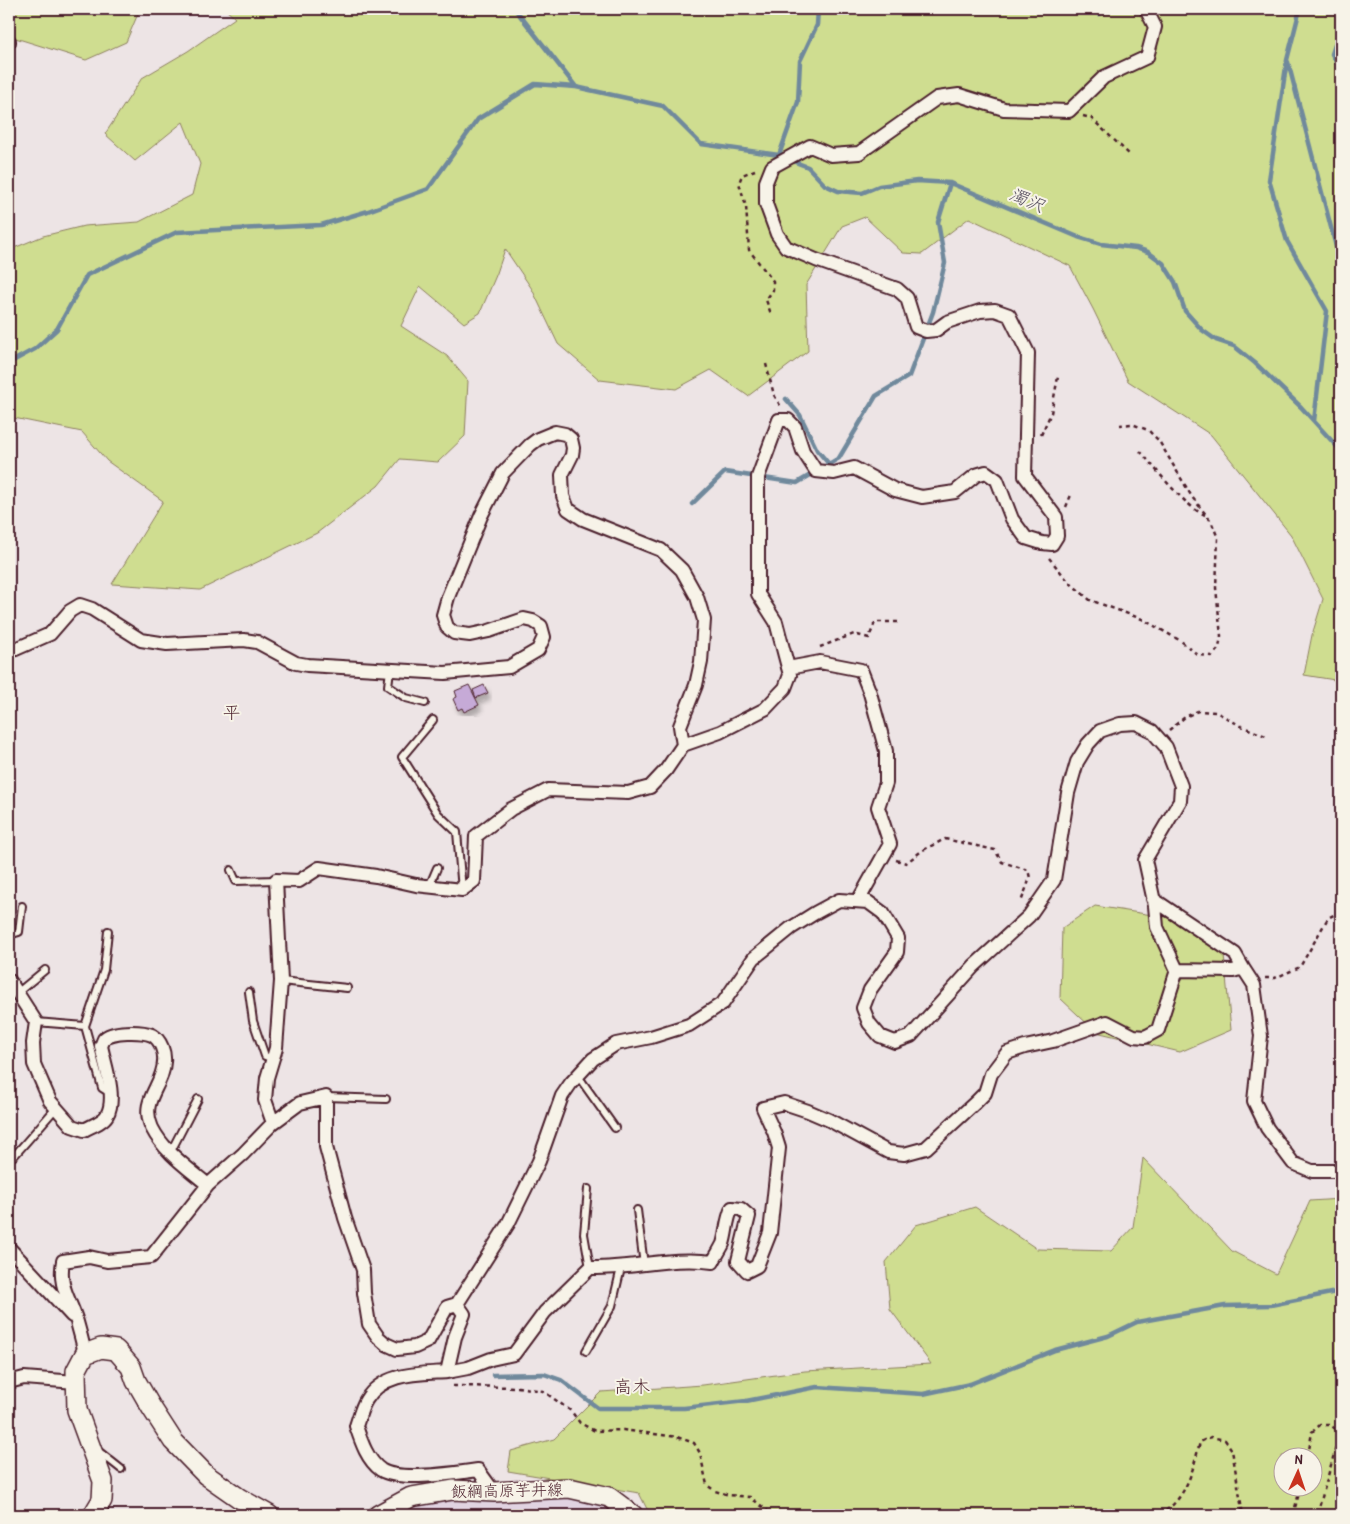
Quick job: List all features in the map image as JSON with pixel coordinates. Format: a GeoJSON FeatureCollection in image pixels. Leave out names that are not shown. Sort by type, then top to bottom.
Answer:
{"type":"FeatureCollection","features":[{"type":"Feature","properties":{"kind":"main road"},"geometry":{"type":"LineString","coordinates":[[93,1515],[102,1500],[103,1481],[76,1410],[76,1371],[85,1354],[101,1348],[116,1350],[131,1367],[151,1407],[173,1441],[206,1475],[239,1498],[269,1515]]}},
{"type":"Feature","properties":{"kind":"main road","name":"飯綱高原芋井線"},"geometry":{"type":"LineString","coordinates":[[378,1515],[411,1498],[453,1490],[494,1492],[569,1488],[610,1497],[633,1515]]}},
{"type":"Feature","properties":{"kind":"street"},"geometry":{"type":"LineString","coordinates":[[272,1123],[265,1100],[267,1078],[276,1048],[281,981],[276,880],[299,881],[319,868],[376,876],[421,886],[462,890],[474,881],[476,836],[511,809],[548,790],[628,793],[650,787],[666,770],[683,745],[720,732],[765,709],[785,688],[790,675],[776,622],[758,594],[758,477],[779,420],[788,420],[795,427],[803,451],[816,472],[834,473],[854,468],[895,490],[922,496],[955,492],[976,475],[986,472],[997,480],[1012,519],[1026,538],[1052,544],[1057,536],[1056,517],[1024,476],[1028,353],[1009,315],[995,310],[980,311],[947,322],[936,330],[926,332],[916,327],[907,298],[896,288],[816,260],[786,247],[777,234],[766,204],[766,182],[774,166],[810,146],[831,155],[859,153],[937,98],[959,95],[1004,109],[1069,111],[1104,77],[1146,57],[1155,27],[1146,9]]}},
{"type":"Feature","properties":{"kind":"street"},"geometry":{"type":"LineString","coordinates":[[9,652],[50,634],[70,611],[80,605],[92,609],[141,640],[167,644],[244,640],[257,642],[296,663],[307,665],[445,673],[509,667],[538,650],[544,637],[540,626],[533,621],[524,619],[489,631],[470,635],[454,632],[448,627],[443,615],[448,597],[481,516],[503,473],[538,439],[555,432],[565,434],[571,439],[573,448],[572,455],[562,475],[562,496],[568,509],[582,519],[661,550],[682,570],[697,597],[704,620],[701,662],[696,685],[680,726],[683,745]]}},
{"type":"Feature","properties":{"kind":"street"},"geometry":{"type":"LineString","coordinates":[[788,668],[820,662],[861,670],[870,693],[886,751],[886,783],[878,807],[890,844],[858,901]]}},
{"type":"Feature","properties":{"kind":"street"},"geometry":{"type":"LineString","coordinates":[[85,1354],[77,1322],[66,1296],[60,1275],[63,1261],[89,1257],[108,1261],[151,1256],[208,1185],[243,1154],[272,1123],[300,1103],[326,1097],[326,1147],[363,1270],[364,1293],[369,1324],[378,1338],[397,1349],[415,1347],[428,1341],[447,1307],[457,1304],[508,1224],[539,1161],[562,1096],[593,1059],[616,1044],[651,1037],[689,1025],[723,1003],[754,958],[791,928],[839,900],[868,902],[883,913],[898,938],[897,952],[870,990],[864,1008],[869,1023],[880,1036],[895,1042],[911,1036],[974,966],[1029,916],[1054,880],[1068,793],[1077,762],[1088,744],[1100,731],[1120,724],[1136,723],[1152,731],[1166,747],[1181,786],[1180,801],[1145,860],[1157,927],[1177,970],[1158,1030],[1145,1037],[1134,1036],[1107,1022],[1053,1041],[1007,1053],[990,1074],[985,1092],[964,1114],[948,1126],[926,1148],[904,1154],[888,1152],[829,1120],[784,1103],[763,1108],[779,1148],[770,1233],[757,1266],[747,1271],[738,1261],[749,1216],[741,1208],[732,1208],[727,1219],[722,1246],[713,1262],[688,1260],[621,1268],[590,1268],[545,1312],[514,1354],[491,1359],[468,1368],[402,1376],[381,1384],[366,1400],[356,1426],[368,1455],[382,1470],[406,1476],[478,1470],[494,1492]]}},
{"type":"Feature","properties":{"kind":"street"},"geometry":{"type":"LineString","coordinates":[[1153,899],[1235,954],[1254,985],[1261,1036],[1254,1101],[1268,1128],[1293,1163],[1312,1171],[1341,1171]]}},
{"type":"Feature","properties":{"kind":"street"},"geometry":{"type":"LineString","coordinates":[[1177,970],[1246,972]]}},
{"type":"Feature","properties":{"kind":"street"},"geometry":{"type":"LineString","coordinates":[[9,980],[36,1022],[33,1043],[34,1064],[50,1101],[72,1126],[84,1130],[106,1117],[111,1105],[111,1094],[102,1046],[104,1039],[112,1034],[132,1032],[153,1036],[160,1042],[164,1052],[164,1064],[148,1107],[147,1115],[152,1128],[164,1148],[208,1185]]}},
{"type":"Feature","properties":{"kind":"street"},"geometry":{"type":"LineString","coordinates":[[9,1248],[77,1322]]}},
{"type":"Feature","properties":{"kind":"street"},"geometry":{"type":"LineString","coordinates":[[447,1372],[455,1337],[464,1314],[457,1304]]}},
{"type":"Feature","properties":{"kind":"street"},"geometry":{"type":"LineString","coordinates":[[9,1382],[24,1378],[76,1382]]}},
{"type":"Feature","properties":{"kind":"lane"},"geometry":{"type":"LineString","coordinates":[[390,670],[388,686],[406,698],[425,703]]}},
{"type":"Feature","properties":{"kind":"lane"},"geometry":{"type":"LineString","coordinates":[[433,720],[402,757],[438,814],[457,832],[462,890]]}},
{"type":"Feature","properties":{"kind":"lane"},"geometry":{"type":"LineString","coordinates":[[421,886],[431,882],[437,868]]}},
{"type":"Feature","properties":{"kind":"lane"},"geometry":{"type":"LineString","coordinates":[[231,870],[236,881],[276,880]]}},
{"type":"Feature","properties":{"kind":"lane"},"geometry":{"type":"LineString","coordinates":[[9,935],[19,932],[22,906]]}},
{"type":"Feature","properties":{"kind":"lane"},"geometry":{"type":"LineString","coordinates":[[108,931],[104,970],[85,1026],[102,1088],[111,1094]]}},
{"type":"Feature","properties":{"kind":"lane"},"geometry":{"type":"LineString","coordinates":[[17,993],[45,970]]}},
{"type":"Feature","properties":{"kind":"lane"},"geometry":{"type":"LineString","coordinates":[[281,981],[347,988]]}},
{"type":"Feature","properties":{"kind":"lane"},"geometry":{"type":"LineString","coordinates":[[249,992],[253,1021],[265,1056],[273,1059]]}},
{"type":"Feature","properties":{"kind":"lane"},"geometry":{"type":"LineString","coordinates":[[36,1022],[85,1026]]}},
{"type":"Feature","properties":{"kind":"lane"},"geometry":{"type":"LineString","coordinates":[[578,1076],[615,1128]]}},
{"type":"Feature","properties":{"kind":"lane"},"geometry":{"type":"LineString","coordinates":[[326,1097],[386,1099]]}},
{"type":"Feature","properties":{"kind":"lane"},"geometry":{"type":"LineString","coordinates":[[170,1153],[198,1099]]}},
{"type":"Feature","properties":{"kind":"lane"},"geometry":{"type":"LineString","coordinates":[[9,1154],[14,1156],[56,1108]]}},
{"type":"Feature","properties":{"kind":"lane"},"geometry":{"type":"LineString","coordinates":[[588,1189],[584,1234],[590,1268]]}},
{"type":"Feature","properties":{"kind":"lane"},"geometry":{"type":"LineString","coordinates":[[636,1210],[644,1265]]}},
{"type":"Feature","properties":{"kind":"lane"},"geometry":{"type":"LineString","coordinates":[[586,1351],[612,1306],[621,1268]]}},
{"type":"Feature","properties":{"kind":"lane"},"geometry":{"type":"LineString","coordinates":[[89,1444],[122,1468]]}},
{"type":"Feature","properties":{"kind":"path"},"geometry":{"type":"LineString","coordinates":[[1069,111],[1090,118],[1131,156]]}},
{"type":"Feature","properties":{"kind":"path"},"geometry":{"type":"LineString","coordinates":[[771,314],[766,300],[773,290],[773,281],[749,250],[746,206],[739,183],[742,175],[774,166]]}},
{"type":"Feature","properties":{"kind":"path"},"geometry":{"type":"LineString","coordinates":[[766,364],[774,395],[788,420]]}},
{"type":"Feature","properties":{"kind":"path"},"geometry":{"type":"LineString","coordinates":[[1025,448],[1041,435],[1050,413],[1058,377]]}},
{"type":"Feature","properties":{"kind":"path"},"geometry":{"type":"LineString","coordinates":[[1034,541],[1069,582],[1090,600],[1142,619],[1181,641],[1198,655],[1212,656],[1219,648],[1221,636],[1216,588],[1218,538],[1211,521],[1192,497],[1159,441],[1148,430],[1132,424],[1120,425]]}},
{"type":"Feature","properties":{"kind":"path"},"geometry":{"type":"LineString","coordinates":[[1140,451],[1198,513],[1207,516]]}},
{"type":"Feature","properties":{"kind":"path"},"geometry":{"type":"LineString","coordinates":[[820,647],[854,634],[869,638],[875,622],[900,622]]}},
{"type":"Feature","properties":{"kind":"path"},"geometry":{"type":"LineString","coordinates":[[1158,738],[1185,716],[1198,711],[1216,712],[1241,726],[1268,737]]}},
{"type":"Feature","properties":{"kind":"path"},"geometry":{"type":"LineString","coordinates":[[883,857],[906,863],[923,850],[945,839],[995,850],[1002,862],[1028,870],[1030,878],[1017,912],[1020,923]]}},
{"type":"Feature","properties":{"kind":"path"},"geometry":{"type":"LineString","coordinates":[[1246,972],[1274,978],[1300,967],[1328,918],[1341,911]]}},
{"type":"Feature","properties":{"kind":"path"},"geometry":{"type":"LineString","coordinates":[[447,1372],[454,1386],[518,1387],[543,1391],[571,1411],[580,1423],[595,1431],[623,1430],[677,1438],[694,1443],[700,1453],[707,1485],[715,1491],[729,1495],[750,1497],[773,1515]]}},
{"type":"Feature","properties":{"kind":"path"},"geometry":{"type":"LineString","coordinates":[[1310,1446],[1312,1432],[1320,1426],[1330,1425],[1337,1430],[1338,1440],[1317,1515]]}},
{"type":"Feature","properties":{"kind":"path"},"geometry":{"type":"LineString","coordinates":[[1159,1515],[1166,1512],[1186,1489],[1200,1442],[1211,1437],[1225,1440],[1232,1450],[1243,1515]]}},
{"type":"Feature","properties":{"kind":"path"},"geometry":{"type":"LineString","coordinates":[[1293,1515],[1298,1496]]}},
{"type":"Feature","properties":{"kind":"shaded area"},"geometry":{"type":"Polygon","coordinates":[[[578,1494],[606,1503],[618,1515],[402,1515],[423,1503],[444,1497],[482,1501],[578,1494]]]}},
{"type":"Feature","properties":{"kind":"green space"},"geometry":{"type":"Polygon","coordinates":[[[9,9],[140,9],[126,42],[86,60],[9,36],[9,9]]]}},
{"type":"Feature","properties":{"kind":"green space"},"geometry":{"type":"Polygon","coordinates":[[[225,9],[1341,9],[1341,681],[1304,675],[1312,635],[1323,599],[1291,535],[1211,435],[1128,381],[1070,266],[969,218],[922,254],[903,253],[865,217],[842,226],[806,285],[808,351],[748,396],[711,370],[676,389],[600,380],[558,344],[532,289],[505,249],[480,313],[464,323],[420,286],[401,326],[447,356],[468,381],[465,436],[438,462],[400,459],[378,486],[317,533],[200,590],[112,584],[163,501],[107,461],[82,432],[9,417],[9,250],[43,236],[84,226],[139,222],[192,195],[200,164],[183,122],[135,161],[105,134],[142,78],[188,51],[235,18],[225,9]]]}},
{"type":"Feature","properties":{"kind":"green space"},"geometry":{"type":"Polygon","coordinates":[[[1095,906],[1197,922],[1224,955],[1231,1030],[1180,1052],[1096,1032],[1060,998],[1062,928],[1095,906]]]}},
{"type":"Feature","properties":{"kind":"green space"},"geometry":{"type":"Polygon","coordinates":[[[1143,1158],[1232,1251],[1276,1274],[1310,1201],[1341,1199],[1341,1515],[650,1515],[639,1493],[508,1471],[511,1451],[554,1439],[601,1392],[703,1385],[805,1371],[931,1364],[890,1309],[886,1262],[916,1225],[975,1207],[1037,1249],[1111,1251],[1133,1227],[1143,1158]]]}},
{"type":"Feature","properties":{"kind":"building"},"geometry":{"type":"Polygon","coordinates":[[[469,685],[479,705],[464,712],[462,708],[458,710],[453,699],[457,697],[455,691],[469,685]]]}},
{"type":"Feature","properties":{"kind":"building"},"geometry":{"type":"Polygon","coordinates":[[[484,685],[488,693],[476,698],[473,690],[484,685]]]}},
{"type":"Feature","properties":{"kind":"waterway"},"geometry":{"type":"LineString","coordinates":[[515,9],[576,87],[663,106],[701,144],[779,155]]}},
{"type":"Feature","properties":{"kind":"waterway","name":"濁沢"},"geometry":{"type":"LineString","coordinates":[[783,157],[779,155],[798,102],[800,61],[817,25],[818,9]]}},
{"type":"Feature","properties":{"kind":"waterway"},"geometry":{"type":"LineString","coordinates":[[1088,9],[1099,14],[1108,9]]}},
{"type":"Feature","properties":{"kind":"waterway"},"geometry":{"type":"LineString","coordinates":[[1300,9],[1287,60],[1269,180],[1287,241],[1327,311],[1314,421]]}},
{"type":"Feature","properties":{"kind":"waterway"},"geometry":{"type":"LineString","coordinates":[[1341,32],[1332,54],[1341,71]]}},
{"type":"Feature","properties":{"kind":"waterway"},"geometry":{"type":"LineString","coordinates":[[1288,62],[1341,266]]}},
{"type":"Feature","properties":{"kind":"waterway"},"geometry":{"type":"LineString","coordinates":[[9,363],[35,349],[57,329],[87,275],[177,232],[321,225],[368,211],[428,189],[478,119],[535,84],[576,87]]}},
{"type":"Feature","properties":{"kind":"waterway","name":"濁沢"},"geometry":{"type":"LineString","coordinates":[[790,160],[808,167],[825,185],[838,191],[862,193],[879,186],[917,181],[950,183],[1078,237],[1101,244],[1136,248],[1148,252],[1163,263],[1175,282],[1185,311],[1202,330],[1216,340],[1234,346],[1255,363],[1301,407],[1341,451]]}},
{"type":"Feature","properties":{"kind":"waterway"},"geometry":{"type":"LineString","coordinates":[[692,504],[725,472],[797,483],[839,458],[876,396],[909,376],[933,312],[945,263],[938,222],[950,183]]}},
{"type":"Feature","properties":{"kind":"waterway"},"geometry":{"type":"LineString","coordinates":[[786,399],[800,415],[817,450],[829,464]]}},
{"type":"Feature","properties":{"kind":"waterway"},"geometry":{"type":"LineString","coordinates":[[493,1375],[544,1374],[561,1380],[598,1408],[684,1408],[746,1401],[817,1387],[923,1394],[970,1384],[1055,1350],[1108,1336],[1137,1322],[1225,1306],[1271,1305],[1341,1291]]}},
{"type":"Feature","properties":{"kind":"district","name":"平"},"geometry":{"type":"Point","coordinates":[232,713]}},
{"type":"Feature","properties":{"kind":"district","name":"高木"},"geometry":{"type":"Point","coordinates":[632,1387]}}]}
